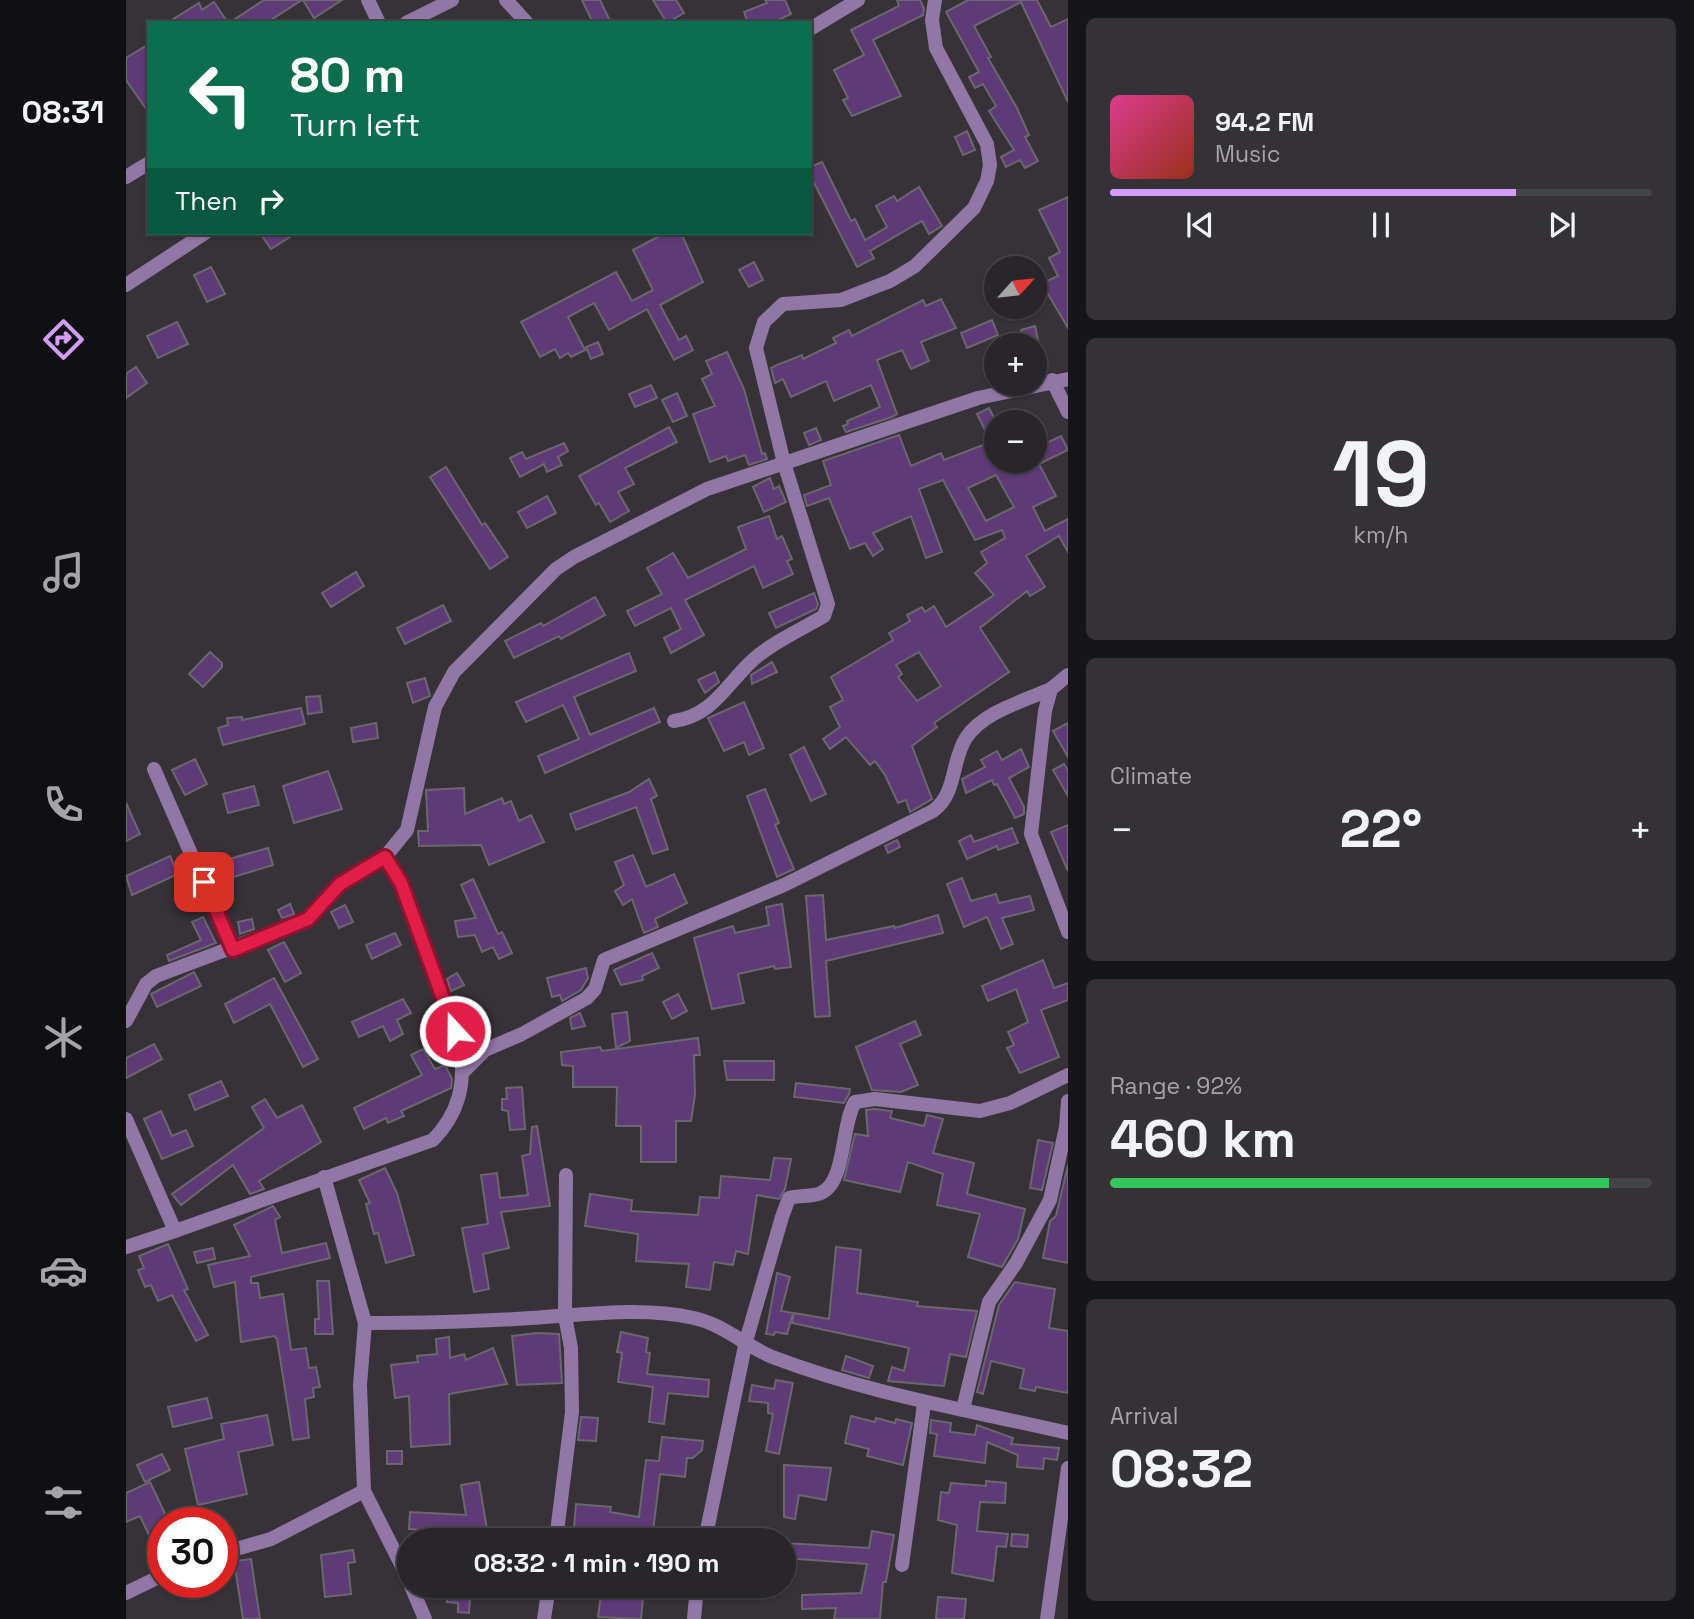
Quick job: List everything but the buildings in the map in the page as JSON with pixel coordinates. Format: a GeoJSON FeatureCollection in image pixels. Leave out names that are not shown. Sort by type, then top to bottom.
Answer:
{"type":"FeatureCollection","features":[{"type":"Feature","properties":{"kind":"street"},"geometry":{"type":"LineString","coordinates":[[368,0],[378,21]]}},
{"type":"Feature","properties":{"kind":"street"},"geometry":{"type":"LineString","coordinates":[[410,21],[452,0]]}},
{"type":"Feature","properties":{"kind":"street"},"geometry":{"type":"LineString","coordinates":[[506,0],[525,21]]}},
{"type":"Feature","properties":{"kind":"street"},"geometry":{"type":"LineString","coordinates":[[812,28],[858,0]]}},
{"type":"Feature","properties":{"kind":"street"},"geometry":{"type":"LineString","coordinates":[[674,721],[698,715],[720,699],[755,659],[824,616],[828,604],[784,463],[756,348],[764,322],[783,304],[841,300],[890,281],[915,265],[974,208],[987,181],[990,165],[987,144],[936,48],[932,20],[935,0]]}},
{"type":"Feature","properties":{"kind":"street"},"geometry":{"type":"LineString","coordinates":[[126,177],[147,164]]}},
{"type":"Feature","properties":{"kind":"street"},"geometry":{"type":"LineString","coordinates":[[126,285],[202,235]]}},
{"type":"Feature","properties":{"kind":"street"},"geometry":{"type":"LineString","coordinates":[[126,1021],[146,984],[156,976],[233,950],[308,919],[340,884],[385,857],[407,830],[435,707],[454,672],[556,569],[708,489],[978,398],[1060,380],[1068,412]]}},
{"type":"Feature","properties":{"kind":"street"},"geometry":{"type":"LineString","coordinates":[[464,1071],[485,1050],[522,1034],[587,998],[595,989],[604,960],[784,884],[933,811],[948,795],[961,749],[968,735],[999,711],[1051,689],[1068,675]]}},
{"type":"Feature","properties":{"kind":"street"},"geometry":{"type":"LineString","coordinates":[[1051,689],[1037,762],[1031,834],[1068,932]]}},
{"type":"Feature","properties":{"kind":"street"},"geometry":{"type":"LineString","coordinates":[[154,769],[233,950]]}},
{"type":"Feature","properties":{"kind":"street"},"geometry":{"type":"LineString","coordinates":[[126,1247],[433,1140],[450,1123],[464,1071],[461,1046],[401,883],[385,857]]}},
{"type":"Feature","properties":{"kind":"street"},"geometry":{"type":"LineString","coordinates":[[707,1528],[746,1341],[789,1198],[821,1194],[835,1181],[848,1113],[855,1102],[875,1100],[980,1111],[1010,1103],[1068,1075]]}},
{"type":"Feature","properties":{"kind":"street"},"geometry":{"type":"LineString","coordinates":[[963,1409],[989,1302],[1016,1263],[1050,1200],[1066,1127],[1068,1101]]}},
{"type":"Feature","properties":{"kind":"street"},"geometry":{"type":"LineString","coordinates":[[126,1119],[175,1231]]}},
{"type":"Feature","properties":{"kind":"street"},"geometry":{"type":"LineString","coordinates":[[558,1528],[572,1412],[571,1348],[565,1316],[566,1175]]}},
{"type":"Feature","properties":{"kind":"street"},"geometry":{"type":"LineString","coordinates":[[324,1177],[365,1323],[360,1385],[364,1491],[397,1558]]}},
{"type":"Feature","properties":{"kind":"street"},"geometry":{"type":"LineString","coordinates":[[365,1323],[450,1324],[629,1312],[694,1318],[726,1329],[772,1357],[924,1404],[963,1409],[1068,1433]]}},
{"type":"Feature","properties":{"kind":"street"},"geometry":{"type":"LineString","coordinates":[[902,1565],[924,1404]]}},
{"type":"Feature","properties":{"kind":"street"},"geometry":{"type":"LineString","coordinates":[[1047,1619],[1068,1468]]}},
{"type":"Feature","properties":{"kind":"street"},"geometry":{"type":"LineString","coordinates":[[238,1548],[271,1539],[364,1491]]}},
{"type":"Feature","properties":{"kind":"street"},"geometry":{"type":"LineString","coordinates":[[126,1593],[147,1583]]}},
{"type":"Feature","properties":{"kind":"street"},"geometry":{"type":"LineString","coordinates":[[416,1598],[425,1619]]}},
{"type":"Feature","properties":{"kind":"street"},"geometry":{"type":"LineString","coordinates":[[544,1619],[547,1598]]}},
{"type":"Feature","properties":{"kind":"street"},"geometry":{"type":"LineString","coordinates":[[694,1619],[696,1598]]}},
{"type":"Feature","properties":{"kind":"route"},"geometry":{"type":"LineString","coordinates":[[204,882],[233,950],[308,919],[340,884],[385,857],[401,883],[455,1031]]}}]}
